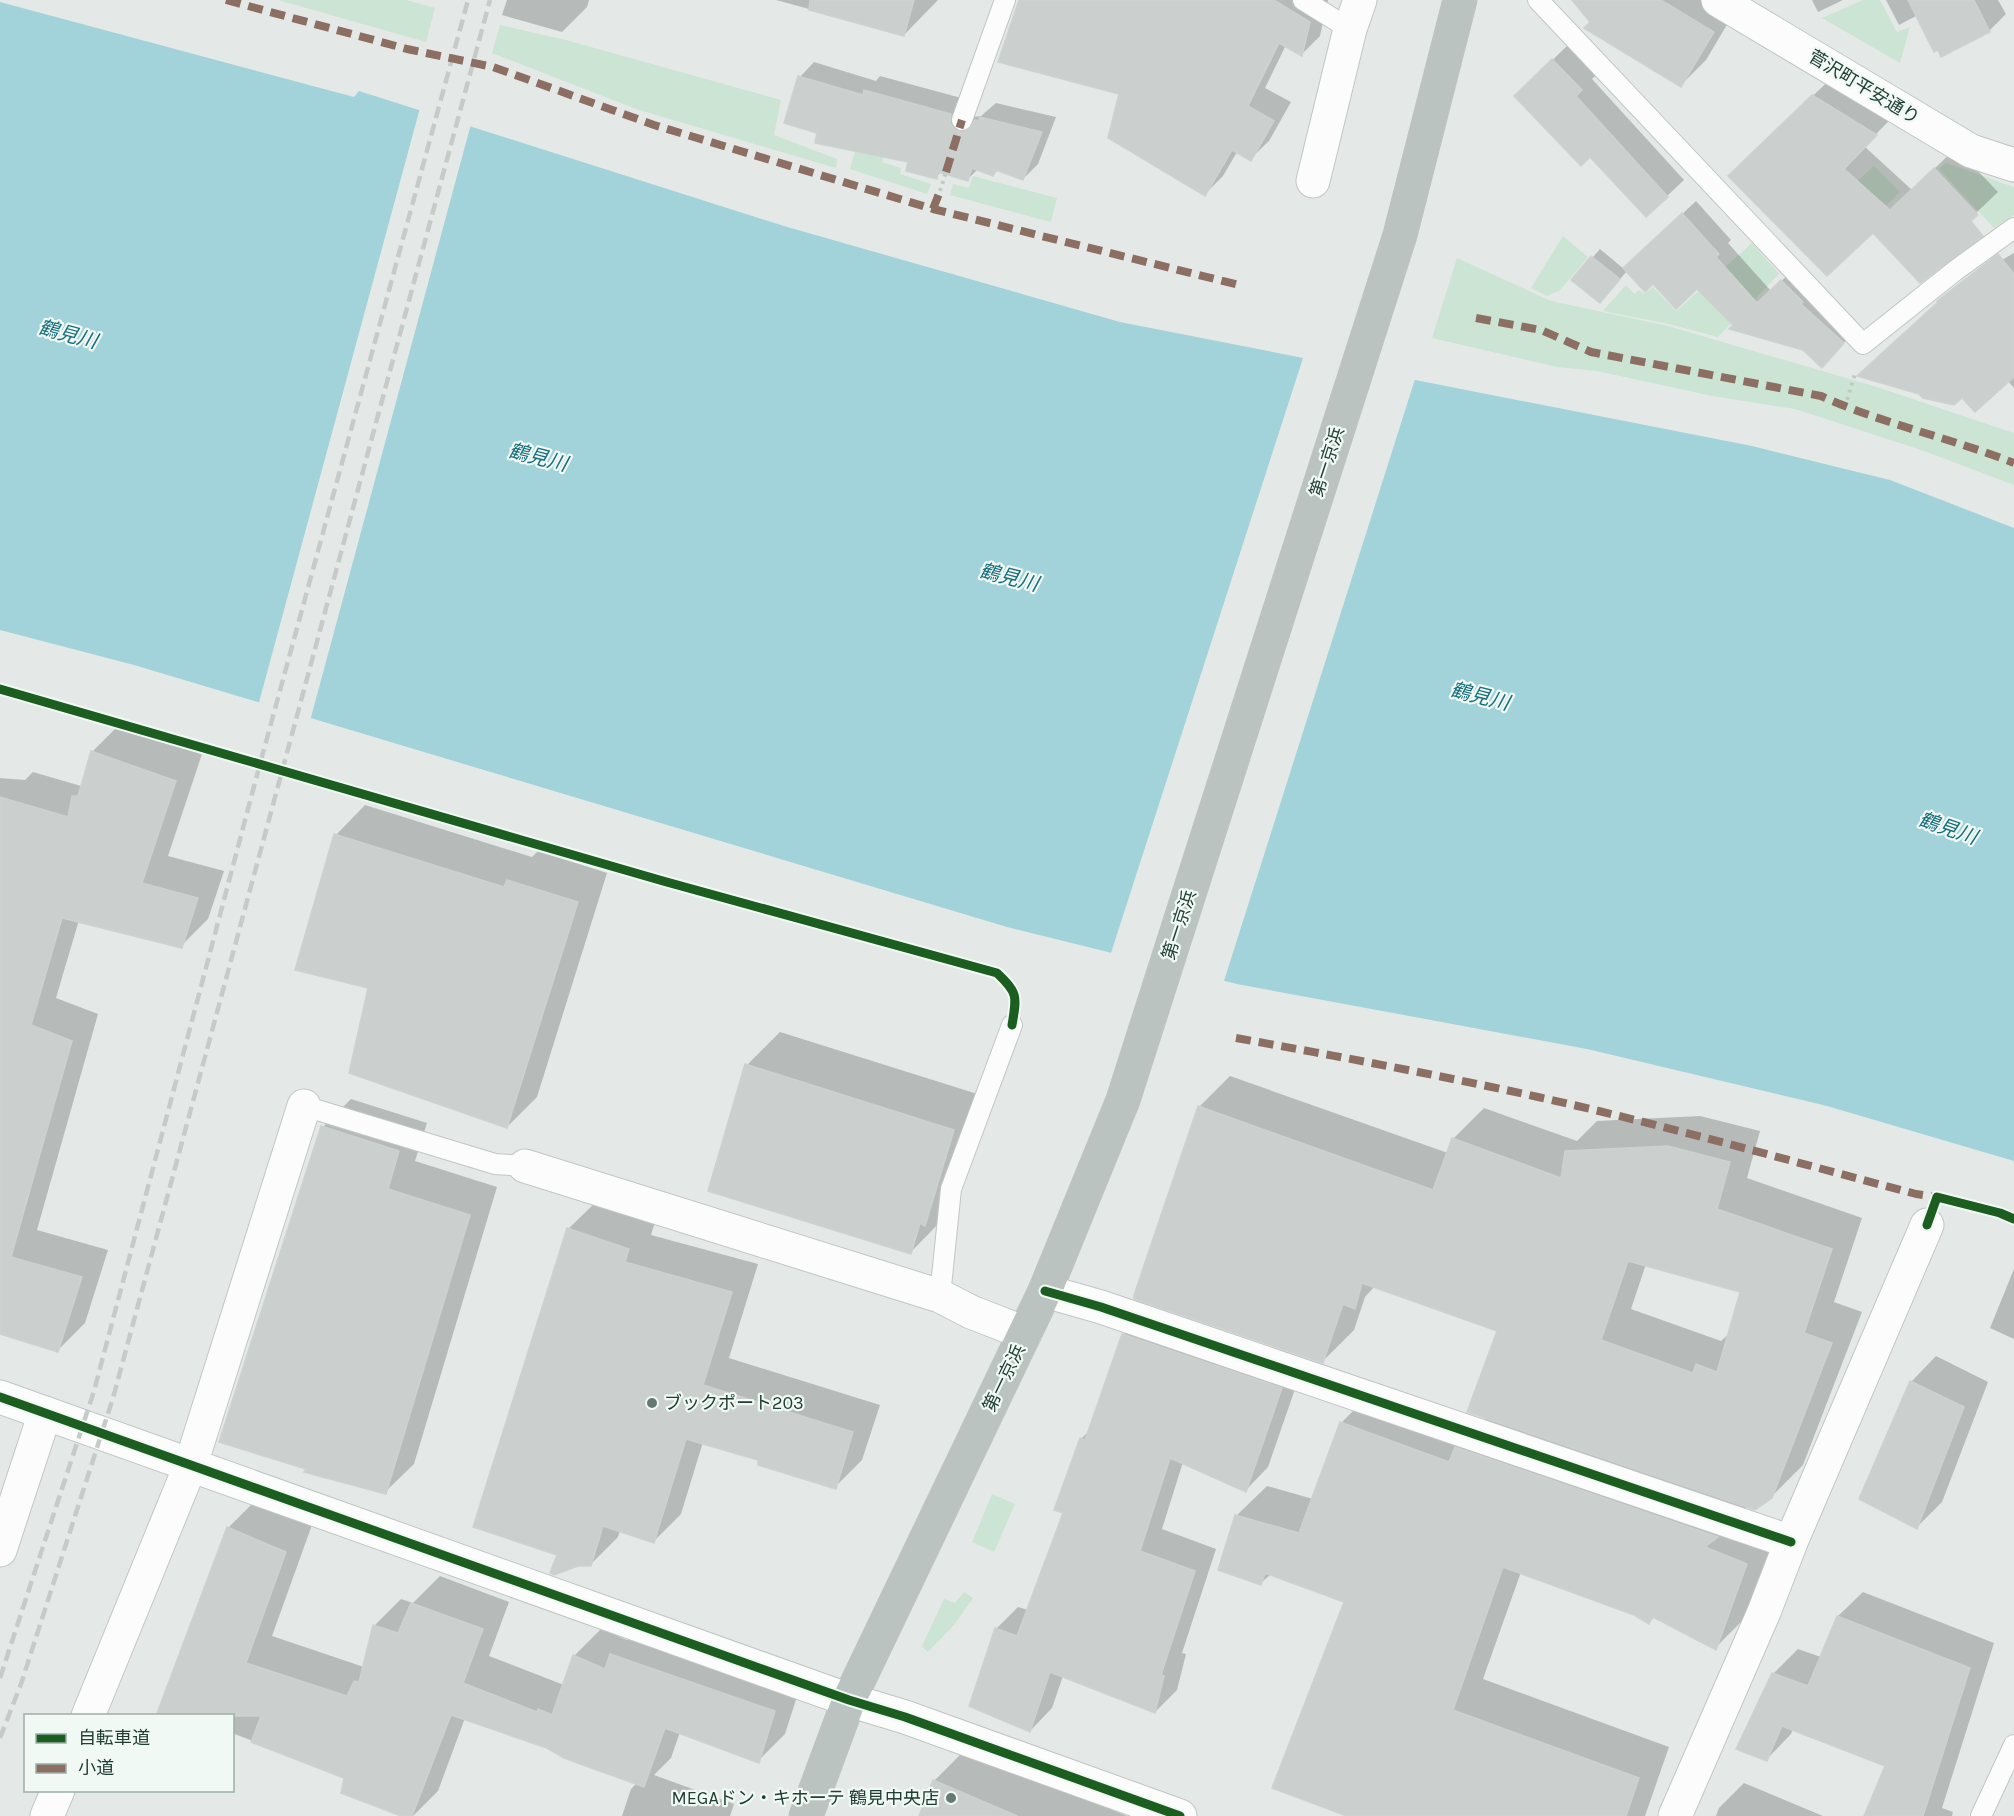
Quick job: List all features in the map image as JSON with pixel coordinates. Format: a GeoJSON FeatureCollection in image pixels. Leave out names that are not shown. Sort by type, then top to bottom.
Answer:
{"type":"FeatureCollection","features":[{"type":"Feature","properties":{"kind":"highway","name":"第一京浜"},"geometry":{"type":"LineString","coordinates":[[806,1816],[849,1700],[1045,1292],[1123,1100],[1400,235],[1460,0]]}},
{"type":"Feature","properties":{"kind":"street","name":"菅沢町平安通り"},"geometry":{"type":"LineString","coordinates":[[1720,1],[1971,150],[2014,165]]}},
{"type":"Feature","properties":{"kind":"street"},"geometry":{"type":"LineString","coordinates":[[1312,181],[1355,15]]}},
{"type":"Feature","properties":{"kind":"street"},"geometry":{"type":"LineString","coordinates":[[89,1714],[191,1464],[304,1106]]}},
{"type":"Feature","properties":{"kind":"street"},"geometry":{"type":"LineString","coordinates":[[525,1166],[940,1296],[971,1312],[1025,1333]]}},
{"type":"Feature","properties":{"kind":"street"},"geometry":{"type":"LineString","coordinates":[[1675,1816],[1764,1612],[1791,1542],[1927,1225]]}},
{"type":"Feature","properties":{"kind":"street"},"geometry":{"type":"LineString","coordinates":[[1045,1292],[1101,1306],[1791,1542]]}},
{"type":"Feature","properties":{"kind":"street"},"geometry":{"type":"LineString","coordinates":[[0,1397],[1180,1816]]}},
{"type":"Feature","properties":{"kind":"street"},"geometry":{"type":"LineString","coordinates":[[0,1550],[45,1413]]}},
{"type":"Feature","properties":{"kind":"street"},"geometry":{"type":"LineString","coordinates":[[47,1816],[57,1792]]}},
{"type":"Feature","properties":{"kind":"lane"},"geometry":{"type":"LineString","coordinates":[[962,120],[1005,0]]}},
{"type":"Feature","properties":{"kind":"lane"},"geometry":{"type":"LineString","coordinates":[[1303,0],[1355,15]]}},
{"type":"Feature","properties":{"kind":"lane"},"geometry":{"type":"LineString","coordinates":[[1538,0],[1863,344],[1956,270],[2014,228]]}},
{"type":"Feature","properties":{"kind":"lane"},"geometry":{"type":"LineString","coordinates":[[940,1296],[951,1189],[1012,1024]]}},
{"type":"Feature","properties":{"kind":"lane"},"geometry":{"type":"LineString","coordinates":[[304,1106],[495,1164],[525,1166]]}},
{"type":"Feature","properties":{"kind":"lane"},"geometry":{"type":"LineString","coordinates":[[1981,1816],[2014,1745]]}},
{"type":"Feature","properties":{"kind":"path"},"geometry":{"type":"LineString","coordinates":[[940,191],[946,172]]}},
{"type":"Feature","properties":{"kind":"green space"},"geometry":{"type":"Polygon","coordinates":[[[278,0],[406,0],[435,8],[426,42],[278,0]]]}},
{"type":"Feature","properties":{"kind":"green space"},"geometry":{"type":"Polygon","coordinates":[[[1863,0],[1880,0],[1897,32],[1910,27],[1900,63],[1822,18],[1863,0]]]}},
{"type":"Feature","properties":{"kind":"green space"},"geometry":{"type":"Polygon","coordinates":[[[500,25],[566,40],[781,100],[774,135],[837,159],[836,168],[639,110],[492,53],[500,25]]]}},
{"type":"Feature","properties":{"kind":"green space"},"geometry":{"type":"Polygon","coordinates":[[[887,147],[882,162],[901,168],[900,174],[931,184],[927,194],[850,169],[856,148],[887,147]]]}},
{"type":"Feature","properties":{"kind":"green space"},"geometry":{"type":"Polygon","coordinates":[[[1946,163],[2014,187],[2014,215],[1994,228],[1939,169],[1946,163]]]}},
{"type":"Feature","properties":{"kind":"green space"},"geometry":{"type":"Polygon","coordinates":[[[1874,166],[1900,192],[1864,227],[1837,200],[1874,166]]]}},
{"type":"Feature","properties":{"kind":"green space"},"geometry":{"type":"Polygon","coordinates":[[[973,176],[1057,198],[1051,222],[950,195],[953,184],[969,188],[973,176]]]}},
{"type":"Feature","properties":{"kind":"green space"},"geometry":{"type":"Polygon","coordinates":[[[1563,236],[1588,257],[1559,291],[1547,296],[1531,288],[1563,236]]]}},
{"type":"Feature","properties":{"kind":"green space"},"geometry":{"type":"Polygon","coordinates":[[[1752,243],[1779,274],[1718,337],[1669,324],[1603,311],[1626,285],[1634,294],[1639,290],[1644,294],[1653,287],[1676,311],[1752,243]]]}},
{"type":"Feature","properties":{"kind":"green space"},"geometry":{"type":"Polygon","coordinates":[[[1457,258],[1551,301],[1668,326],[1877,387],[2014,433],[2014,485],[1921,450],[1795,409],[1712,396],[1597,371],[1557,367],[1432,338],[1457,258]]]}},
{"type":"Feature","properties":{"kind":"green space"},"geometry":{"type":"Polygon","coordinates":[[[992,1494],[1015,1504],[994,1552],[972,1542],[992,1494]]]}},
{"type":"Feature","properties":{"kind":"green space"},"geometry":{"type":"Polygon","coordinates":[[[964,1592],[973,1598],[954,1625],[928,1652],[922,1646],[944,1599],[955,1603],[964,1592]]]}},
{"type":"Feature","properties":{"kind":"water","name":"鶴見川"},"geometry":{"type":"Polygon","coordinates":[[[0,2],[354,97],[359,91],[784,226],[1120,322],[1752,446],[1890,480],[2014,528],[2014,1161],[1827,1106],[1587,1049],[1237,984],[1007,927],[134,665],[0,630],[0,2]]]}},
{"type":"Feature","properties":{"kind":"pier"},"geometry":{"type":"Polygon","coordinates":[[[420,108],[471,124],[310,721],[258,706],[420,108]]]}},
{"type":"Feature","properties":{"kind":"pier"},"geometry":{"type":"Polygon","coordinates":[[[1304,355],[1416,376],[1223,984],[1110,956],[1304,355]]]}},
{"type":"Feature","properties":{"kind":"building"},"geometry":{"type":"Polygon","coordinates":[[[810,0],[914,0],[904,36],[809,10],[810,0]]]}},
{"type":"Feature","properties":{"kind":"building"},"geometry":{"type":"Polygon","coordinates":[[[1019,0],[1274,0],[1310,22],[1302,56],[1279,43],[1248,106],[1274,121],[1251,161],[1232,150],[1205,196],[1108,138],[1119,94],[998,62],[1019,0]]]}},
{"type":"Feature","properties":{"kind":"building"},"geometry":{"type":"Polygon","coordinates":[[[1572,0],[1661,0],[1714,32],[1681,87],[1584,28],[1590,22],[1572,0]]]}},
{"type":"Feature","properties":{"kind":"building"},"geometry":{"type":"Polygon","coordinates":[[[1908,0],[1974,0],[1990,32],[1941,57],[1938,50],[1934,52],[1908,0]]]}},
{"type":"Feature","properties":{"kind":"building"},"geometry":{"type":"Polygon","coordinates":[[[1552,59],[1582,90],[1576,96],[1668,197],[1646,217],[1590,157],[1581,166],[1514,96],[1552,59]]]}},
{"type":"Feature","properties":{"kind":"building"},"geometry":{"type":"Polygon","coordinates":[[[798,76],[863,95],[864,90],[951,114],[950,123],[959,131],[969,129],[980,117],[1042,132],[1023,180],[996,170],[993,176],[972,168],[968,181],[938,172],[937,179],[906,171],[908,162],[815,143],[817,133],[784,123],[798,76]]]}},
{"type":"Feature","properties":{"kind":"building"},"geometry":{"type":"Polygon","coordinates":[[[1812,95],[1877,135],[1844,169],[1890,210],[1934,168],[1978,215],[1971,221],[1983,236],[1920,283],[1873,233],[1827,276],[1728,176],[1812,95]]]}},
{"type":"Feature","properties":{"kind":"building"},"geometry":{"type":"Polygon","coordinates":[[[1682,213],[1719,254],[1716,257],[1757,303],[1781,280],[1803,302],[1801,304],[1844,343],[1822,368],[1803,350],[1729,329],[1733,325],[1697,289],[1676,309],[1653,284],[1645,292],[1623,268],[1682,213]]]}},
{"type":"Feature","properties":{"kind":"building"},"geometry":{"type":"Polygon","coordinates":[[[1998,254],[2014,274],[2014,377],[1975,412],[1962,398],[1954,405],[1923,398],[1919,394],[1857,376],[1937,301],[1998,254]]]}},
{"type":"Feature","properties":{"kind":"building"},"geometry":{"type":"Polygon","coordinates":[[[1591,256],[1620,279],[1600,303],[1571,280],[1591,256]]]}},
{"type":"Feature","properties":{"kind":"building"},"geometry":{"type":"Polygon","coordinates":[[[91,751],[176,781],[142,883],[198,898],[182,948],[62,918],[31,1025],[72,1041],[11,1257],[82,1277],[58,1352],[0,1334],[0,797],[68,817],[72,796],[78,796],[91,751]]]}},
{"type":"Feature","properties":{"kind":"building"},"geometry":{"type":"Polygon","coordinates":[[[334,834],[504,887],[507,880],[578,902],[507,1128],[349,1073],[368,988],[295,970],[334,834]]]}},
{"type":"Feature","properties":{"kind":"building"},"geometry":{"type":"Polygon","coordinates":[[[745,1064],[954,1130],[925,1226],[920,1223],[911,1254],[708,1191],[745,1064]]]}},
{"type":"Feature","properties":{"kind":"building"},"geometry":{"type":"Polygon","coordinates":[[[1198,1106],[1433,1190],[1452,1138],[1561,1178],[1565,1151],[1668,1146],[1730,1162],[1717,1209],[1832,1249],[1804,1333],[1832,1343],[1772,1498],[1755,1510],[1467,1412],[1497,1331],[1362,1283],[1355,1309],[1343,1304],[1323,1363],[1134,1299],[1198,1106]],[[1628,1261],[1601,1340],[1693,1373],[1696,1364],[1717,1372],[1740,1292],[1628,1261]]]}},
{"type":"Feature","properties":{"kind":"building"},"geometry":{"type":"Polygon","coordinates":[[[321,1126],[399,1151],[388,1189],[470,1215],[386,1494],[304,1472],[306,1469],[219,1442],[321,1126]]]}},
{"type":"Feature","properties":{"kind":"building"},"geometry":{"type":"Polygon","coordinates":[[[567,1228],[629,1249],[625,1262],[732,1292],[703,1385],[853,1432],[836,1489],[758,1465],[758,1460],[686,1439],[654,1543],[603,1526],[591,1566],[578,1566],[554,1575],[550,1573],[557,1555],[473,1527],[567,1228]]]}},
{"type":"Feature","properties":{"kind":"building"},"geometry":{"type":"Polygon","coordinates":[[[1122,1334],[1282,1388],[1246,1492],[1170,1458],[1140,1551],[1195,1571],[1161,1675],[1164,1676],[1155,1713],[1050,1672],[1030,1732],[969,1706],[995,1628],[1017,1636],[1063,1513],[1054,1510],[1080,1438],[1085,1440],[1122,1334]]]}},
{"type":"Feature","properties":{"kind":"building"},"geometry":{"type":"Polygon","coordinates":[[[1910,1381],[1964,1407],[1917,1529],[1859,1499],[1910,1381]]]}},
{"type":"Feature","properties":{"kind":"building"},"geometry":{"type":"Polygon","coordinates":[[[1340,1422],[1449,1462],[1455,1447],[1718,1537],[1705,1547],[1747,1564],[1716,1650],[1653,1617],[1649,1624],[1634,1615],[1503,1567],[1453,1710],[1639,1778],[1626,1816],[1347,1816],[1272,1788],[1344,1602],[1265,1573],[1261,1585],[1218,1570],[1235,1515],[1299,1533],[1340,1422]]]}},
{"type":"Feature","properties":{"kind":"building"},"geometry":{"type":"Polygon","coordinates":[[[227,1527],[286,1552],[246,1663],[347,1696],[354,1681],[359,1682],[373,1625],[398,1633],[411,1603],[483,1629],[463,1683],[537,1712],[538,1709],[552,1715],[573,1655],[605,1669],[610,1654],[775,1711],[759,1763],[665,1728],[644,1787],[564,1758],[547,1748],[451,1715],[412,1816],[401,1816],[341,1793],[344,1778],[251,1742],[261,1716],[157,1714],[227,1527]]]}},
{"type":"Feature","properties":{"kind":"building"},"geometry":{"type":"Polygon","coordinates":[[[1837,1616],[1970,1668],[1923,1816],[1864,1816],[1885,1766],[1782,1726],[1767,1761],[1736,1749],[1772,1673],[1808,1686],[1837,1616]]]}},
{"type":"Feature","properties":{"kind":"building","name":"MEGAドン・キホーテ 鶴見中央店"},"geometry":{"type":"Polygon","coordinates":[[[933,1780],[1017,1816],[919,1816],[933,1780]]]}},
{"type":"Feature","properties":{"kind":"railway"},"geometry":{"type":"LineString","coordinates":[[0,1678],[94,1391],[257,775],[468,0]]}},
{"type":"Feature","properties":{"kind":"railway"},"geometry":{"type":"LineString","coordinates":[[0,1738],[21,1684],[113,1398],[490,0]]}},
{"type":"Feature","properties":{"kind":"marked path"},"geometry":{"type":"LineString","coordinates":[[226,0],[407,49],[493,67],[654,125],[933,209],[1239,285]]}},
{"type":"Feature","properties":{"kind":"marked path"},"geometry":{"type":"LineString","coordinates":[[946,172],[962,120]]}},
{"type":"Feature","properties":{"kind":"marked path"},"geometry":{"type":"LineString","coordinates":[[933,209],[940,191]]}},
{"type":"Feature","properties":{"kind":"marked path"},"geometry":{"type":"LineString","coordinates":[[1476,318],[1541,330],[1591,352],[1821,396],[1868,415],[2014,463]]}},
{"type":"Feature","properties":{"kind":"marked path"},"geometry":{"type":"LineString","coordinates":[[1236,1038],[1538,1097],[1680,1131],[1916,1194],[1937,1197]]}},
{"type":"Feature","properties":{"kind":"cycle path"},"geometry":{"type":"LineString","coordinates":[[0,689],[663,881],[997,973],[1009,985],[1014,996],[1012,1025]]}},
{"type":"Feature","properties":{"kind":"cycle path"},"geometry":{"type":"LineString","coordinates":[[1927,1225],[1937,1197],[2000,1213],[2014,1219]]}},
{"type":"Feature","properties":{"kind":"cycle path"},"geometry":{"type":"LineString","coordinates":[[1045,1291],[1101,1307],[1791,1542]]}},
{"type":"Feature","properties":{"kind":"cycle path"},"geometry":{"type":"LineString","coordinates":[[0,1397],[1180,1816]]}},
{"type":"Feature","properties":{"kind":"place","name":"ブックポート203"},"geometry":{"type":"Point","coordinates":[652,1403]}},
{"type":"Feature","properties":{"kind":"place","name":"MEGAドン・キホーテ 鶴見中央店"},"geometry":{"type":"Point","coordinates":[951,1798]}}]}
